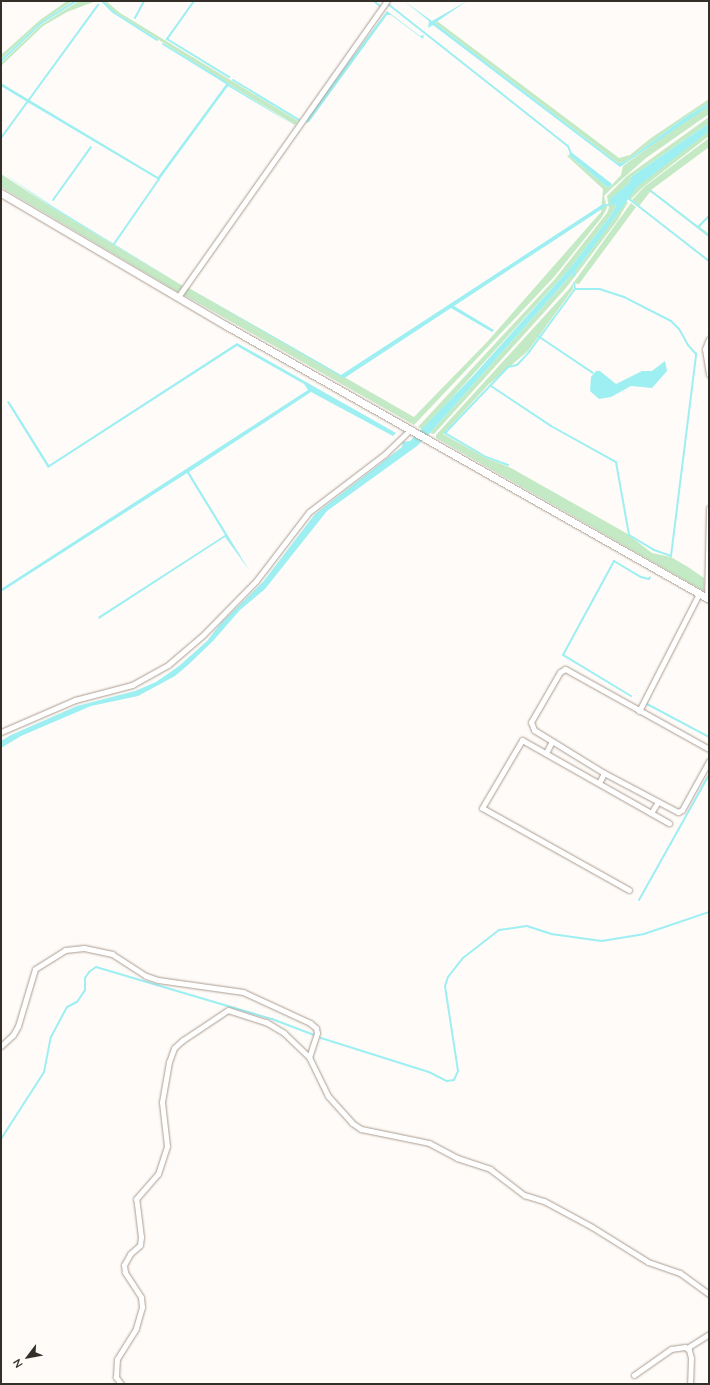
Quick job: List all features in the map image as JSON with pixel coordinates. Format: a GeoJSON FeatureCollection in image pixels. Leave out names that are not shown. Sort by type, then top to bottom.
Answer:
{"type":"FeatureCollection","features":[{"type":"Feature","properties":{"kind":"main road"},"geometry":{"type":"LineString","coordinates":[[1,193],[178,297],[708,599]]}},
{"type":"Feature","properties":{"kind":"street"},"geometry":{"type":"LineString","coordinates":[[178,297],[387,1]]}},
{"type":"Feature","properties":{"kind":"street"},"geometry":{"type":"LineString","coordinates":[[709,338],[705,349],[709,375]]}},
{"type":"Feature","properties":{"kind":"street"},"geometry":{"type":"LineString","coordinates":[[1,732],[75,700],[143,681],[173,661],[203,635],[256,581],[309,512],[413,431]]}},
{"type":"Feature","properties":{"kind":"street"},"geometry":{"type":"LineString","coordinates":[[708,599],[709,508]]}},
{"type":"Feature","properties":{"kind":"street"},"geometry":{"type":"LineString","coordinates":[[639,711],[699,594]]}},
{"type":"Feature","properties":{"kind":"street"},"geometry":{"type":"LineString","coordinates":[[709,749],[562,669],[531,722],[534,730],[552,741],[658,802],[680,812],[709,761]]}},
{"type":"Feature","properties":{"kind":"street"},"geometry":{"type":"LineString","coordinates":[[629,890],[482,808],[522,740],[669,823]]}},
{"type":"Feature","properties":{"kind":"street"},"geometry":{"type":"LineString","coordinates":[[546,753],[552,741]]}},
{"type":"Feature","properties":{"kind":"street"},"geometry":{"type":"LineString","coordinates":[[599,783],[604,772]]}},
{"type":"Feature","properties":{"kind":"street"},"geometry":{"type":"LineString","coordinates":[[652,813],[658,802]]}},
{"type":"Feature","properties":{"kind":"street"},"geometry":{"type":"LineString","coordinates":[[1,1046],[13,1035],[18,1026],[35,969],[65,950],[84,948],[112,954],[138,972],[158,980],[243,992],[310,1023],[316,1028],[317,1033],[309,1057]]}},
{"type":"Feature","properties":{"kind":"street"},"geometry":{"type":"LineString","coordinates":[[121,1384],[116,1377],[117,1359],[136,1328],[142,1307],[141,1297],[125,1272],[124,1265],[130,1254],[140,1245],[141,1237],[136,1199],[158,1174],[167,1146],[162,1102],[165,1081],[174,1048],[228,1010],[274,1025],[309,1057],[328,1096],[352,1123],[361,1129],[429,1143],[457,1158],[490,1169],[524,1196],[544,1201],[592,1227],[648,1262],[680,1273],[709,1294]]}},
{"type":"Feature","properties":{"kind":"street"},"geometry":{"type":"LineString","coordinates":[[634,1375],[672,1349],[678,1346],[687,1348],[709,1334]]}},
{"type":"Feature","properties":{"kind":"street"},"geometry":{"type":"LineString","coordinates":[[687,1348],[691,1358],[690,1384]]}},
{"type":"Feature","properties":{"kind":"green space"},"geometry":{"type":"Polygon","coordinates":[[[67,1],[73,1],[41,22],[1,59],[1,55],[40,20],[67,1]]]}},
{"type":"Feature","properties":{"kind":"green space"},"geometry":{"type":"Polygon","coordinates":[[[79,1],[96,1],[67,12],[43,26],[1,66],[1,63],[42,24],[79,1]]]}},
{"type":"Feature","properties":{"kind":"green space"},"geometry":{"type":"Polygon","coordinates":[[[103,1],[106,1],[120,13],[298,121],[295,125],[113,11],[103,1]]]}},
{"type":"Feature","properties":{"kind":"green space"},"geometry":{"type":"Polygon","coordinates":[[[437,21],[619,158],[630,155],[651,138],[709,99],[709,103],[684,118],[625,162],[618,163],[435,23],[437,21]]]}},
{"type":"Feature","properties":{"kind":"green space"},"geometry":{"type":"Polygon","coordinates":[[[709,106],[709,114],[646,158],[604,196],[607,208],[602,217],[554,277],[414,425],[184,295],[187,287],[414,417],[487,342],[601,212],[603,189],[567,156],[569,155],[607,187],[611,186],[621,175],[623,166],[685,121],[709,106]]]}},
{"type":"Feature","properties":{"kind":"green space"},"geometry":{"type":"Polygon","coordinates":[[[709,117],[709,123],[631,177],[630,182],[610,200],[616,206],[611,215],[570,268],[447,403],[422,429],[418,427],[555,279],[607,213],[609,208],[607,196],[627,176],[709,117]]]}},
{"type":"Feature","properties":{"kind":"green space"},"geometry":{"type":"Polygon","coordinates":[[[709,131],[709,136],[643,187],[631,199],[628,197],[649,174],[709,131]]]}},
{"type":"Feature","properties":{"kind":"green space"},"geometry":{"type":"Polygon","coordinates":[[[709,138],[709,147],[651,190],[698,226],[709,215],[700,227],[709,234],[709,237],[650,192],[639,206],[632,200],[644,187],[709,138]]]}},
{"type":"Feature","properties":{"kind":"green space"},"geometry":{"type":"Polygon","coordinates":[[[1,174],[59,212],[183,286],[178,292],[1,187],[1,174]]]}},
{"type":"Feature","properties":{"kind":"green space"},"geometry":{"type":"Polygon","coordinates":[[[625,202],[628,202],[617,221],[566,288],[434,434],[430,433],[581,264],[625,202]]]}},
{"type":"Feature","properties":{"kind":"green space"},"geometry":{"type":"Polygon","coordinates":[[[631,203],[636,207],[579,284],[573,283],[631,203]]]}},
{"type":"Feature","properties":{"kind":"green space"},"geometry":{"type":"Polygon","coordinates":[[[573,283],[573,289],[528,351],[488,385],[443,434],[486,458],[511,468],[626,533],[652,553],[671,557],[688,567],[704,578],[704,591],[436,438],[436,435],[573,283]]]}},
{"type":"Feature","properties":{"kind":"water"},"geometry":{"type":"Polygon","coordinates":[[[404,1],[432,21],[467,1],[435,23],[618,163],[625,162],[684,118],[709,103],[709,106],[620,167],[433,25],[428,28],[429,21],[404,1]]]}},
{"type":"Feature","properties":{"kind":"water"},"geometry":{"type":"Polygon","coordinates":[[[387,11],[420,36],[424,35],[423,39],[391,15],[387,15],[309,122],[303,123],[387,11]]]}},
{"type":"Feature","properties":{"kind":"water"},"geometry":{"type":"Polygon","coordinates":[[[1,83],[158,177],[227,83],[295,126],[228,86],[159,180],[1,86],[1,83]]]}},
{"type":"Feature","properties":{"kind":"water"},"geometry":{"type":"Polygon","coordinates":[[[709,123],[709,131],[637,187],[581,264],[430,433],[417,446],[327,511],[265,589],[240,610],[213,641],[188,665],[175,676],[138,696],[91,706],[21,736],[1,748],[1,741],[11,735],[77,706],[135,691],[156,682],[179,666],[207,641],[221,623],[263,582],[315,514],[402,447],[403,442],[410,441],[473,376],[570,268],[611,215],[616,206],[609,200],[630,182],[631,177],[709,123]]]}},
{"type":"Feature","properties":{"kind":"water"},"geometry":{"type":"Polygon","coordinates":[[[571,152],[612,184],[611,186],[607,187],[569,155],[571,152]]]}},
{"type":"Feature","properties":{"kind":"water"},"geometry":{"type":"Polygon","coordinates":[[[1,172],[60,211],[183,286],[59,212],[1,172]]]}},
{"type":"Feature","properties":{"kind":"water"},"geometry":{"type":"Polygon","coordinates":[[[603,204],[602,209],[454,306],[494,330],[492,332],[451,308],[343,378],[187,287],[341,375],[603,204]]]}},
{"type":"Feature","properties":{"kind":"water"},"geometry":{"type":"Polygon","coordinates":[[[237,343],[396,433],[393,436],[311,392],[189,472],[249,570],[225,537],[99,619],[98,617],[225,535],[187,473],[1,592],[1,589],[308,390],[304,384],[237,346],[48,468],[7,402],[9,401],[49,465],[237,343]]]}},
{"type":"Feature","properties":{"kind":"water"},"geometry":{"type":"Polygon","coordinates":[[[665,361],[667,371],[652,388],[631,386],[611,397],[599,399],[590,391],[591,377],[596,371],[600,371],[616,384],[642,371],[652,371],[665,361]]]}},
{"type":"Feature","properties":{"kind":"waterway"},"geometry":{"type":"LineString","coordinates":[[1,61],[41,23],[76,1]]}},
{"type":"Feature","properties":{"kind":"waterway"},"geometry":{"type":"LineString","coordinates":[[102,1],[113,12],[157,40]]}},
{"type":"Feature","properties":{"kind":"waterway"},"geometry":{"type":"LineString","coordinates":[[135,18],[144,1]]}},
{"type":"Feature","properties":{"kind":"waterway"},"geometry":{"type":"LineString","coordinates":[[194,1],[167,39],[229,77]]}},
{"type":"Feature","properties":{"kind":"waterway"},"geometry":{"type":"LineString","coordinates":[[374,1],[380,6]]}},
{"type":"Feature","properties":{"kind":"waterway"},"geometry":{"type":"LineString","coordinates":[[388,4],[568,146],[571,154]]}},
{"type":"Feature","properties":{"kind":"waterway"},"geometry":{"type":"LineString","coordinates":[[1,138],[98,5]]}},
{"type":"Feature","properties":{"kind":"waterway"},"geometry":{"type":"LineString","coordinates":[[163,44],[228,84]]}},
{"type":"Feature","properties":{"kind":"waterway"},"geometry":{"type":"LineString","coordinates":[[233,80],[299,120]]}},
{"type":"Feature","properties":{"kind":"waterway"},"geometry":{"type":"LineString","coordinates":[[53,200],[91,147]]}},
{"type":"Feature","properties":{"kind":"waterway"},"geometry":{"type":"LineString","coordinates":[[114,244],[159,179]]}},
{"type":"Feature","properties":{"kind":"waterway"},"geometry":{"type":"LineString","coordinates":[[651,191],[709,236]]}},
{"type":"Feature","properties":{"kind":"waterway"},"geometry":{"type":"LineString","coordinates":[[628,198],[709,261]]}},
{"type":"Feature","properties":{"kind":"waterway"},"geometry":{"type":"LineString","coordinates":[[601,207],[614,203]]}},
{"type":"Feature","properties":{"kind":"waterway"},"geometry":{"type":"LineString","coordinates":[[698,227],[709,216]]}},
{"type":"Feature","properties":{"kind":"waterway"},"geometry":{"type":"LineString","coordinates":[[491,386],[551,426],[616,462],[629,535],[654,550],[671,556],[696,354],[688,345],[679,329],[671,321],[624,297],[600,289],[575,289],[574,283]]}},
{"type":"Feature","properties":{"kind":"waterway"},"geometry":{"type":"LineString","coordinates":[[508,465],[486,457],[445,433],[508,367],[517,365],[529,352],[575,289]]}},
{"type":"Feature","properties":{"kind":"waterway"},"geometry":{"type":"LineString","coordinates":[[538,336],[593,373]]}},
{"type":"Feature","properties":{"kind":"waterway"},"geometry":{"type":"LineString","coordinates":[[631,696],[563,655],[614,561],[641,577],[649,579],[650,577]]}},
{"type":"Feature","properties":{"kind":"waterway"},"geometry":{"type":"LineString","coordinates":[[647,704],[709,737]]}},
{"type":"Feature","properties":{"kind":"waterway"},"geometry":{"type":"LineString","coordinates":[[639,900],[709,775]]}},
{"type":"Feature","properties":{"kind":"waterway"},"geometry":{"type":"LineString","coordinates":[[321,1038],[429,1072],[447,1081],[454,1080],[458,1071],[445,986],[448,977],[463,958],[499,930],[527,926],[551,934],[602,941],[644,934],[709,912]]}},
{"type":"Feature","properties":{"kind":"waterway"},"geometry":{"type":"LineString","coordinates":[[1,1139],[44,1072],[51,1037],[67,1007],[77,1002],[85,990],[85,978],[89,972],[96,967],[272,1019],[314,1035]]}}]}
